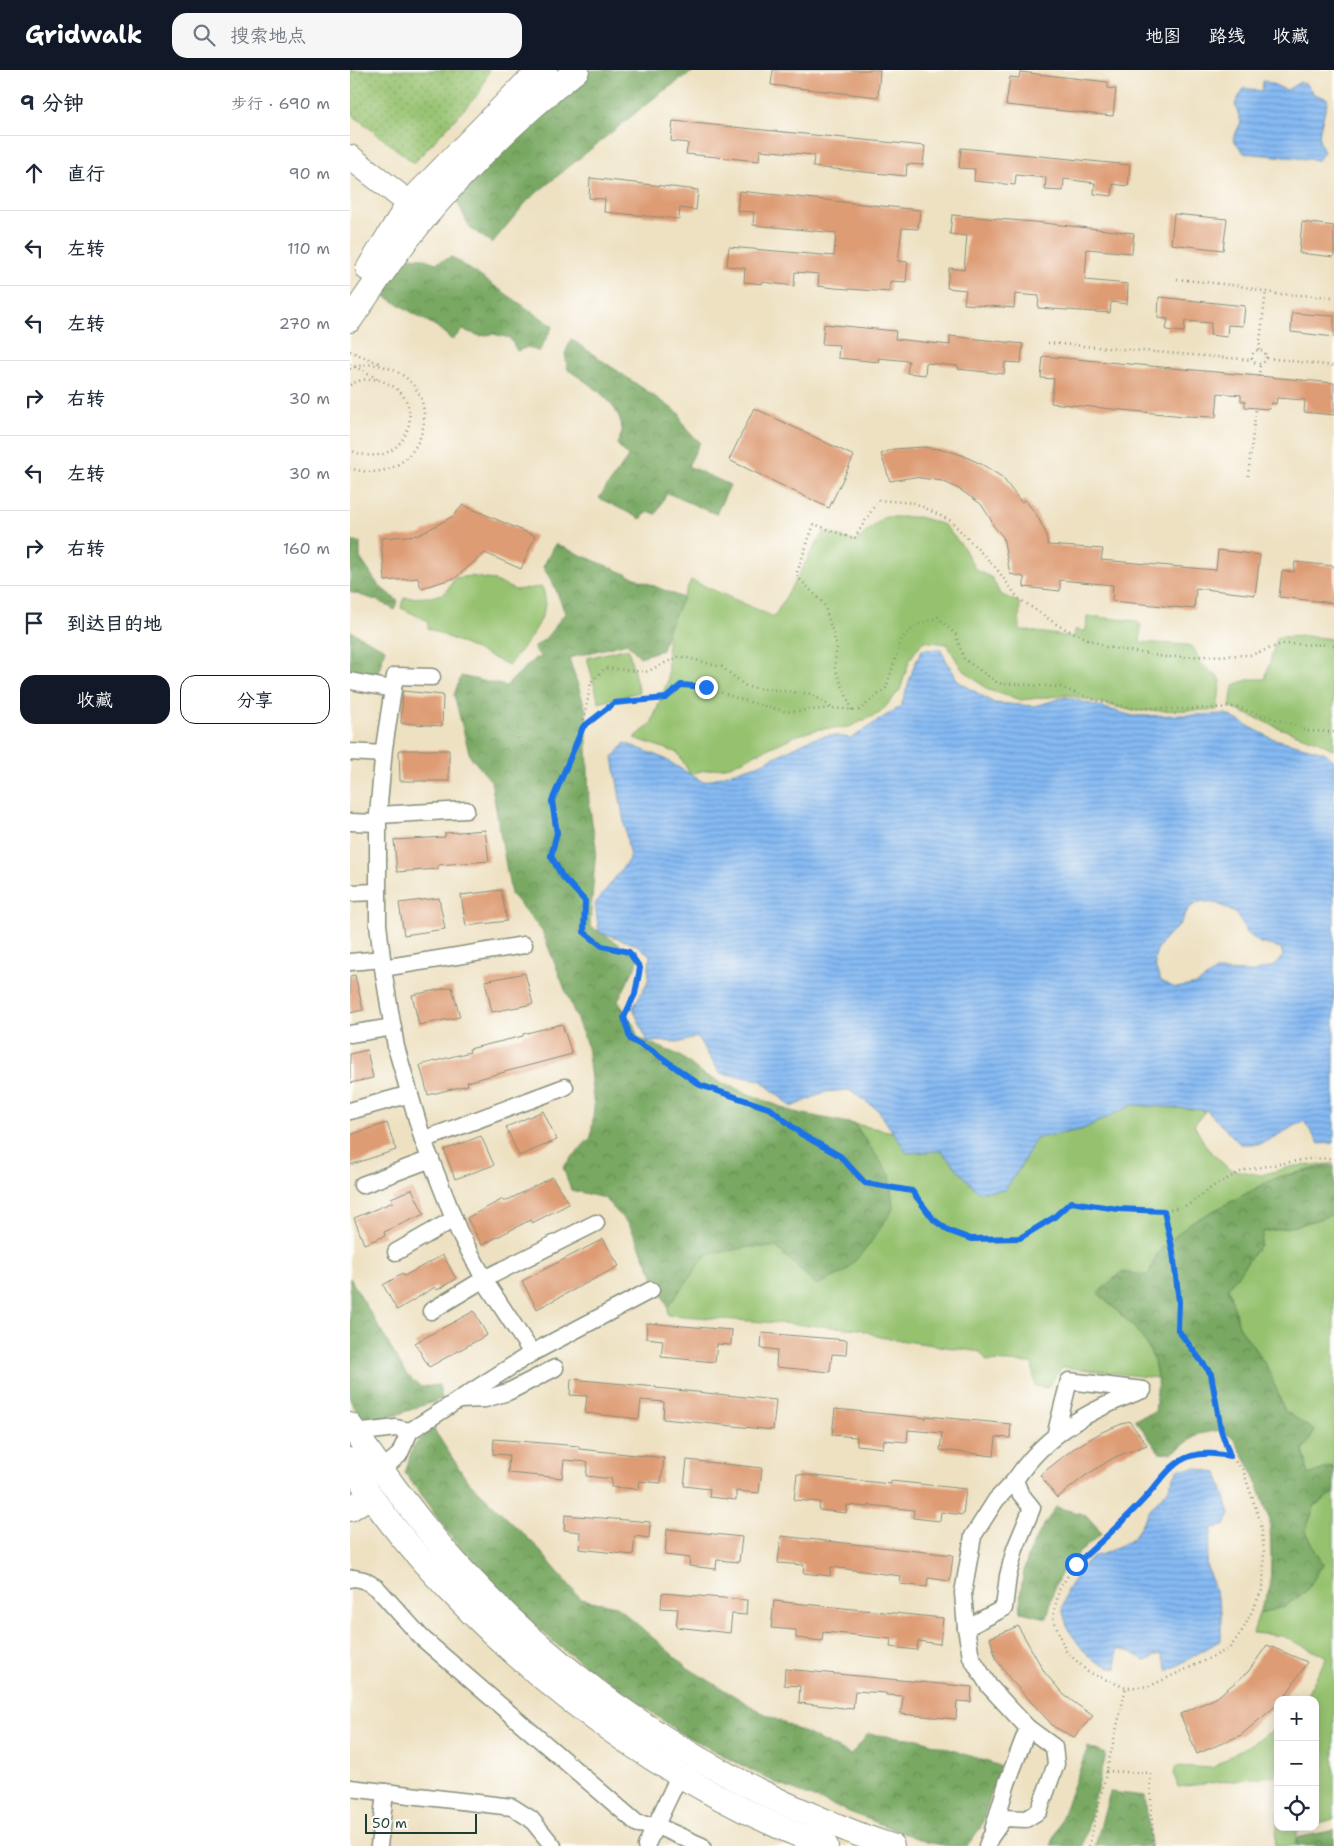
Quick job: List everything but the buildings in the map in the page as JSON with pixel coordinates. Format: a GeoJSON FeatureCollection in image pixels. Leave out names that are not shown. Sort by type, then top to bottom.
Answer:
{"type":"FeatureCollection","features":[{"type":"Feature","properties":{"kind":"street"},"geometry":{"type":"LineString","coordinates":[[350,298],[409,203],[526,78],[545,70]]}},
{"type":"Feature","properties":{"kind":"street"},"geometry":{"type":"LineString","coordinates":[[350,320],[405,242],[468,168],[539,101],[577,70]]}},
{"type":"Feature","properties":{"kind":"street"},"geometry":{"type":"LineString","coordinates":[[350,157],[409,203]]}},
{"type":"Feature","properties":{"kind":"street"},"geometry":{"type":"LineString","coordinates":[[432,677],[395,676],[383,754],[378,819],[378,924],[383,964],[396,1047],[423,1140],[459,1232],[484,1279],[532,1353]]}},
{"type":"Feature","properties":{"kind":"street"},"geometry":{"type":"LineString","coordinates":[[350,681],[393,689]]}},
{"type":"Feature","properties":{"kind":"street"},"geometry":{"type":"LineString","coordinates":[[350,752],[383,754]]}},
{"type":"Feature","properties":{"kind":"street"},"geometry":{"type":"LineString","coordinates":[[350,822],[466,810]]}},
{"type":"Feature","properties":{"kind":"street"},"geometry":{"type":"LineString","coordinates":[[350,893],[378,892]]}},
{"type":"Feature","properties":{"kind":"street"},"geometry":{"type":"LineString","coordinates":[[350,962],[383,964],[524,945]]}},
{"type":"Feature","properties":{"kind":"street"},"geometry":{"type":"LineString","coordinates":[[350,1034],[393,1027]]}},
{"type":"Feature","properties":{"kind":"street"},"geometry":{"type":"LineString","coordinates":[[423,1140],[565,1087]]}},
{"type":"Feature","properties":{"kind":"street"},"geometry":{"type":"LineString","coordinates":[[350,1110],[410,1094]]}},
{"type":"Feature","properties":{"kind":"street"},"geometry":{"type":"LineString","coordinates":[[362,1185],[430,1158]]}},
{"type":"Feature","properties":{"kind":"street"},"geometry":{"type":"LineString","coordinates":[[396,1252],[454,1219]]}},
{"type":"Feature","properties":{"kind":"street"},"geometry":{"type":"LineString","coordinates":[[432,1311],[484,1279],[596,1223]]}},
{"type":"Feature","properties":{"kind":"street"},"geometry":{"type":"LineString","coordinates":[[381,1470],[399,1455],[410,1431],[532,1353],[651,1290]]}},
{"type":"Feature","properties":{"kind":"street"},"geometry":{"type":"LineString","coordinates":[[459,1400],[485,1399],[508,1392],[555,1368]]}},
{"type":"Feature","properties":{"kind":"street"},"geometry":{"type":"LineString","coordinates":[[990,1840],[1004,1818],[1026,1819],[1039,1811],[1056,1764],[1054,1747],[1028,1728],[989,1686],[971,1657],[963,1593],[973,1536],[996,1500],[1015,1480],[1027,1461],[1055,1436],[1079,1419],[1116,1400],[1143,1390],[1069,1381],[1055,1436]]}},
{"type":"Feature","properties":{"kind":"street"},"geometry":{"type":"LineString","coordinates":[[353,1429],[396,1428],[410,1431]]}},
{"type":"Feature","properties":{"kind":"street"},"geometry":{"type":"LineString","coordinates":[[353,1429],[405,1503],[468,1577],[539,1645],[615,1705],[696,1758],[782,1803],[872,1840],[892,1846]]}},
{"type":"Feature","properties":{"kind":"street"},"geometry":{"type":"LineString","coordinates":[[350,1460],[370,1496],[436,1577],[511,1651],[592,1717],[635,1747],[726,1800],[826,1846]]}},
{"type":"Feature","properties":{"kind":"street"},"geometry":{"type":"LineString","coordinates":[[966,1628],[1004,1608],[1008,1576],[1015,1548],[1032,1508],[1020,1493],[1015,1480]]}},
{"type":"Feature","properties":{"kind":"street"},"geometry":{"type":"LineString","coordinates":[[350,1509],[370,1496]]}},
{"type":"Feature","properties":{"kind":"street"},"geometry":{"type":"LineString","coordinates":[[350,1579],[364,1580],[378,1588],[422,1638],[638,1824],[657,1826],[702,1846]]}},
{"type":"Feature","properties":{"kind":"street"},"geometry":{"type":"LineString","coordinates":[[990,1840],[1007,1783],[1028,1728]]}},
{"type":"Feature","properties":{"kind":"street"},"geometry":{"type":"LineString","coordinates":[[646,1846],[680,1774]]}},
{"type":"Feature","properties":{"kind":"street"},"geometry":{"type":"LineString","coordinates":[[350,1788],[512,1807],[531,1819],[553,1846]]}},
{"type":"Feature","properties":{"kind":"street"},"geometry":{"type":"LineString","coordinates":[[379,1846],[385,1792]]}},
{"type":"Feature","properties":{"kind":"path"},"geometry":{"type":"LineString","coordinates":[[1177,278],[1266,291],[1334,297]]}},
{"type":"Feature","properties":{"kind":"path"},"geometry":{"type":"LineString","coordinates":[[1259,350],[1266,291]]}},
{"type":"Feature","properties":{"kind":"path"},"geometry":{"type":"LineString","coordinates":[[1048,344],[1252,360],[1255,364],[1265,362],[1267,358]]}},
{"type":"Feature","properties":{"kind":"path"},"geometry":{"type":"LineString","coordinates":[[1259,350],[1265,353],[1267,358]]}},
{"type":"Feature","properties":{"kind":"path"},"geometry":{"type":"LineString","coordinates":[[1252,360],[1253,353],[1259,350]]}},
{"type":"Feature","properties":{"kind":"path"},"geometry":{"type":"LineString","coordinates":[[350,351],[398,372],[410,381],[418,393],[423,407],[424,422],[421,436],[414,450],[404,461],[392,468],[376,472],[360,472],[350,468]]}},
{"type":"Feature","properties":{"kind":"path"},"geometry":{"type":"LineString","coordinates":[[1267,358],[1334,366]]}},
{"type":"Feature","properties":{"kind":"path"},"geometry":{"type":"LineString","coordinates":[[350,364],[393,386],[403,395],[408,407],[410,420],[407,434],[399,445],[388,453],[362,456],[350,450]]}},
{"type":"Feature","properties":{"kind":"path"},"geometry":{"type":"LineString","coordinates":[[350,368],[370,364],[384,366]]}},
{"type":"Feature","properties":{"kind":"path"},"geometry":{"type":"LineString","coordinates":[[1259,377],[1260,364]]}},
{"type":"Feature","properties":{"kind":"path"},"geometry":{"type":"LineString","coordinates":[[350,385],[357,381],[369,379],[381,380]]}},
{"type":"Feature","properties":{"kind":"path"},"geometry":{"type":"LineString","coordinates":[[1248,476],[1256,408]]}},
{"type":"Feature","properties":{"kind":"path"},"geometry":{"type":"LineString","coordinates":[[852,710],[834,666],[837,648],[824,604],[796,575],[814,524],[854,539],[878,500],[915,503],[951,521],[996,568],[1018,598],[1059,626],[1106,647],[1166,657],[1251,655],[1282,644],[1334,645]]}},
{"type":"Feature","properties":{"kind":"path"},"geometry":{"type":"LineString","coordinates":[[583,727],[614,703],[666,698],[681,685],[706,687],[742,700],[787,712],[832,708],[859,710],[886,688],[902,638],[917,625],[938,617],[956,635],[964,659],[998,683],[1060,687],[1094,700],[1135,708],[1235,707],[1309,731],[1334,732]]}},
{"type":"Feature","properties":{"kind":"path"},"geometry":{"type":"LineString","coordinates":[[832,708],[811,694],[747,687],[722,666],[680,656],[646,672],[606,668],[591,682],[583,727],[552,801],[557,833],[551,856],[562,876],[585,901],[584,932],[602,946],[629,952],[640,968],[635,994],[624,1017],[630,1039],[654,1052],[700,1085],[771,1109],[801,1134],[840,1156],[865,1183],[912,1191],[934,1220],[949,1231],[971,1239],[1020,1238],[1053,1218],[1071,1202],[1118,1209],[1164,1211],[1188,1205],[1212,1187],[1244,1170],[1308,1159],[1334,1158]]}},
{"type":"Feature","properties":{"kind":"path"},"geometry":{"type":"LineString","coordinates":[[1164,1211],[1173,1252],[1179,1302],[1178,1330],[1211,1374],[1221,1430],[1230,1456],[1243,1470],[1261,1524],[1264,1552],[1263,1588],[1244,1628],[1229,1649],[1150,1686],[1126,1688],[1088,1672],[1065,1650],[1053,1617],[1059,1590],[1076,1564],[1146,1497],[1172,1466],[1190,1456],[1213,1454],[1230,1456]]}},
{"type":"Feature","properties":{"kind":"path"},"geometry":{"type":"LineString","coordinates":[[1089,1846],[1126,1688]]}},
{"type":"Feature","properties":{"kind":"path"},"geometry":{"type":"LineString","coordinates":[[1106,1772],[1150,1774],[1153,1846]]}},
{"type":"Feature","properties":{"kind":"green space"},"geometry":{"type":"Polygon","coordinates":[[[350,70],[489,70],[480,92],[414,163],[350,113],[350,70]]]}},
{"type":"Feature","properties":{"kind":"green space"},"geometry":{"type":"Polygon","coordinates":[[[590,70],[695,70],[659,94],[529,199],[492,243],[470,228],[454,195],[590,70]]]}},
{"type":"Feature","properties":{"kind":"green space"},"geometry":{"type":"Polygon","coordinates":[[[407,257],[422,258],[436,263],[452,257],[553,326],[539,352],[528,347],[517,351],[510,338],[493,334],[480,336],[463,330],[452,340],[437,327],[379,293],[407,257]]]}},
{"type":"Feature","properties":{"kind":"green space"},"geometry":{"type":"Polygon","coordinates":[[[571,339],[680,414],[687,430],[700,442],[688,466],[730,485],[716,514],[667,493],[656,514],[648,511],[641,519],[599,498],[628,457],[617,444],[622,431],[616,410],[602,394],[568,370],[565,354],[571,339]]]}},
{"type":"Feature","properties":{"kind":"green space"},"geometry":{"type":"Polygon","coordinates":[[[884,517],[919,517],[944,525],[964,548],[975,569],[992,578],[1000,594],[1020,603],[1019,627],[1021,630],[1074,637],[1075,630],[1086,631],[1087,616],[1136,621],[1141,625],[1140,642],[1188,645],[1194,649],[1201,663],[1221,680],[1217,710],[1133,711],[1068,695],[1021,700],[988,690],[961,668],[947,644],[923,641],[910,659],[900,690],[880,713],[849,727],[819,729],[795,736],[730,766],[690,774],[678,753],[634,738],[651,724],[668,680],[667,631],[691,580],[774,617],[824,531],[855,542],[884,517]]]}},
{"type":"Feature","properties":{"kind":"green space"},"geometry":{"type":"Polygon","coordinates":[[[350,542],[360,542],[360,558],[379,586],[398,601],[395,610],[379,601],[350,592],[350,542]]]}},
{"type":"Feature","properties":{"kind":"green space"},"geometry":{"type":"Polygon","coordinates":[[[555,544],[683,598],[667,631],[662,650],[640,657],[627,643],[569,658],[586,710],[589,803],[596,847],[590,926],[640,957],[618,1001],[634,1026],[638,1038],[679,1055],[704,1075],[794,1112],[854,1124],[890,1175],[893,1209],[869,1245],[845,1272],[817,1285],[776,1247],[748,1247],[706,1255],[668,1307],[630,1226],[604,1198],[571,1190],[563,1167],[591,1137],[594,1107],[587,1045],[542,931],[511,894],[491,781],[470,756],[454,695],[461,676],[506,686],[535,658],[542,658],[533,648],[546,638],[565,613],[554,585],[543,567],[555,544]]]}},
{"type":"Feature","properties":{"kind":"green space"},"geometry":{"type":"Polygon","coordinates":[[[470,576],[493,580],[515,590],[542,587],[545,598],[541,618],[536,629],[509,665],[428,628],[428,621],[401,608],[404,598],[431,597],[445,593],[455,578],[470,576]]]}},
{"type":"Feature","properties":{"kind":"green space"},"geometry":{"type":"Polygon","coordinates":[[[350,631],[385,649],[377,678],[350,672],[350,631]]]}},
{"type":"Feature","properties":{"kind":"green space"},"geometry":{"type":"Polygon","coordinates":[[[1306,636],[1334,639],[1334,750],[1317,741],[1279,728],[1230,707],[1233,685],[1250,679],[1265,679],[1277,637],[1306,636]]]}},
{"type":"Feature","properties":{"kind":"green space"},"geometry":{"type":"Polygon","coordinates":[[[628,648],[639,692],[599,703],[587,658],[628,648]]]}},
{"type":"Feature","properties":{"kind":"green space"},"geometry":{"type":"Polygon","coordinates":[[[1133,1105],[1206,1110],[1194,1125],[1207,1148],[1229,1169],[1261,1175],[1294,1166],[1334,1164],[1278,1177],[1190,1223],[1158,1252],[1148,1275],[1098,1293],[1140,1333],[1153,1355],[1157,1378],[1062,1367],[1047,1388],[1035,1386],[1032,1363],[987,1361],[980,1352],[879,1337],[860,1329],[668,1315],[668,1307],[706,1255],[748,1247],[776,1247],[817,1285],[845,1272],[869,1245],[868,1143],[854,1124],[893,1132],[907,1153],[941,1151],[978,1192],[1005,1190],[1021,1166],[1035,1138],[1081,1130],[1133,1105]]]}},
{"type":"Feature","properties":{"kind":"green space"},"geometry":{"type":"Polygon","coordinates":[[[1334,1166],[1334,1214],[1300,1225],[1263,1232],[1260,1245],[1228,1288],[1239,1326],[1267,1367],[1285,1411],[1315,1431],[1303,1451],[1309,1475],[1331,1466],[1334,1470],[1334,1493],[1315,1505],[1305,1532],[1323,1564],[1307,1590],[1284,1607],[1259,1613],[1270,1588],[1270,1521],[1255,1477],[1234,1439],[1221,1430],[1199,1434],[1172,1453],[1159,1452],[1135,1419],[1155,1412],[1157,1377],[1150,1351],[1136,1330],[1098,1293],[1121,1272],[1148,1275],[1158,1252],[1190,1223],[1278,1177],[1334,1166]]]}},
{"type":"Feature","properties":{"kind":"green space"},"geometry":{"type":"Polygon","coordinates":[[[1334,1214],[1334,1470],[1331,1466],[1309,1475],[1303,1451],[1314,1431],[1285,1411],[1267,1367],[1239,1326],[1228,1288],[1260,1245],[1263,1232],[1300,1225],[1334,1214]]]}},
{"type":"Feature","properties":{"kind":"green space"},"geometry":{"type":"Polygon","coordinates":[[[350,1278],[406,1374],[421,1387],[439,1385],[442,1399],[404,1412],[380,1423],[363,1419],[350,1400],[350,1278]]]}},
{"type":"Feature","properties":{"kind":"green space"},"geometry":{"type":"Polygon","coordinates":[[[433,1428],[466,1479],[535,1545],[581,1599],[616,1606],[688,1668],[761,1712],[851,1755],[868,1734],[919,1739],[1000,1766],[981,1827],[967,1846],[948,1846],[926,1842],[778,1784],[682,1734],[557,1645],[473,1567],[405,1473],[413,1446],[433,1428]]]}},
{"type":"Feature","properties":{"kind":"green space"},"geometry":{"type":"Polygon","coordinates":[[[1334,1493],[1334,1819],[1319,1823],[1319,1696],[1306,1696],[1327,1657],[1282,1636],[1253,1633],[1259,1613],[1284,1607],[1307,1590],[1323,1564],[1305,1532],[1315,1505],[1334,1493]]]}},
{"type":"Feature","properties":{"kind":"green space"},"geometry":{"type":"Polygon","coordinates":[[[1056,1507],[1086,1515],[1102,1533],[1066,1564],[1054,1588],[1047,1618],[1021,1612],[1020,1603],[1024,1571],[1030,1551],[1034,1541],[1056,1507]]]}},
{"type":"Feature","properties":{"kind":"green space"},"geometry":{"type":"Polygon","coordinates":[[[1274,1729],[1274,1775],[1178,1787],[1174,1773],[1176,1766],[1212,1768],[1274,1729]]]}},
{"type":"Feature","properties":{"kind":"green space"},"geometry":{"type":"Polygon","coordinates":[[[1088,1747],[1106,1754],[1083,1846],[1051,1846],[1088,1747]]]}},
{"type":"Feature","properties":{"kind":"green space"},"geometry":{"type":"Polygon","coordinates":[[[1110,1792],[1145,1796],[1151,1846],[1095,1846],[1110,1792]]]}},
{"type":"Feature","properties":{"kind":"green space"},"geometry":{"type":"Polygon","coordinates":[[[1334,1830],[1334,1846],[1297,1846],[1296,1838],[1334,1830]]]}},
{"type":"Feature","properties":{"kind":"green space"},"geometry":{"type":"Polygon","coordinates":[[[1276,1831],[1298,1831],[1295,1846],[1275,1846],[1276,1831]]]}},
{"type":"Feature","properties":{"kind":"water"},"geometry":{"type":"Polygon","coordinates":[[[1263,81],[1287,90],[1300,82],[1306,84],[1314,94],[1328,99],[1319,140],[1324,152],[1318,160],[1244,153],[1233,139],[1241,122],[1235,104],[1244,88],[1262,91],[1263,81]]]}},
{"type":"Feature","properties":{"kind":"water"},"geometry":{"type":"Polygon","coordinates":[[[940,649],[958,681],[994,703],[1034,706],[1066,697],[1133,716],[1226,714],[1271,738],[1324,752],[1334,760],[1334,1143],[1319,1144],[1304,1121],[1261,1144],[1240,1144],[1206,1110],[1133,1105],[1081,1130],[1036,1138],[1005,1190],[978,1192],[941,1151],[907,1153],[878,1110],[849,1090],[825,1092],[792,1107],[760,1080],[720,1073],[697,1037],[681,1042],[647,1041],[633,1008],[648,981],[650,955],[637,945],[599,932],[595,904],[630,858],[613,757],[625,743],[663,758],[703,782],[760,764],[811,739],[830,735],[851,738],[901,706],[914,666],[922,650],[940,649]],[[1202,901],[1190,908],[1179,925],[1164,940],[1155,956],[1156,968],[1162,982],[1176,988],[1197,984],[1216,971],[1253,972],[1274,966],[1283,956],[1281,948],[1260,943],[1247,933],[1237,914],[1218,904],[1202,901]]]}},
{"type":"Feature","properties":{"kind":"water"},"geometry":{"type":"Polygon","coordinates":[[[1196,1468],[1217,1473],[1230,1513],[1225,1526],[1212,1528],[1206,1564],[1221,1610],[1221,1640],[1168,1671],[1161,1654],[1145,1661],[1132,1652],[1117,1649],[1116,1669],[1095,1661],[1083,1650],[1068,1629],[1062,1609],[1067,1590],[1091,1557],[1103,1554],[1133,1539],[1150,1509],[1167,1491],[1178,1469],[1196,1468]]]}},
{"type":"Feature","properties":{"kind":"route"},"geometry":{"type":"LineString","coordinates":[[706,687],[681,685],[666,698],[614,703],[583,727],[552,801],[557,833],[551,856],[562,876],[585,901],[584,932],[602,946],[629,952],[640,968],[635,994],[624,1017],[630,1039],[654,1052],[700,1085],[771,1109],[801,1134],[840,1156],[865,1183],[912,1191],[934,1220],[949,1231],[971,1239],[1020,1238],[1053,1218],[1071,1202],[1118,1209],[1164,1211],[1173,1252],[1179,1302],[1178,1330],[1211,1374],[1221,1430],[1230,1456],[1213,1454],[1190,1456],[1172,1466],[1146,1497],[1076,1564]]}}]}
